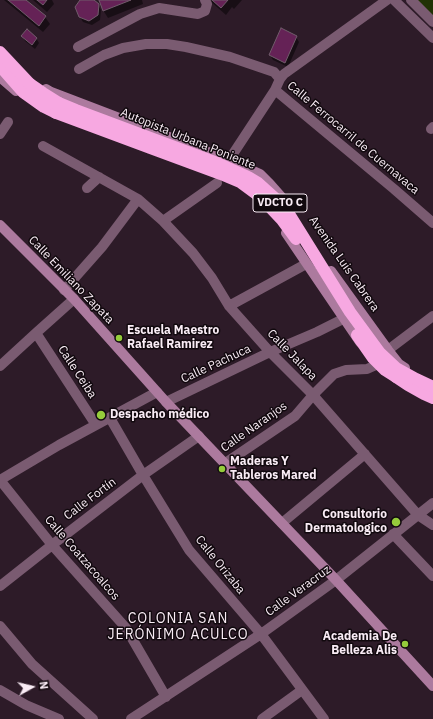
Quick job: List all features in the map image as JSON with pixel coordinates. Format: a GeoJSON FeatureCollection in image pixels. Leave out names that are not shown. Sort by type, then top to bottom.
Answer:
{"type":"FeatureCollection","features":[{"type":"Feature","properties":{"kind":"highway","name":"Autopista Urbana Poniente"},"geometry":{"type":"LineString","coordinates":[[5,54],[30,84],[59,103],[215,162],[258,183],[278,201],[289,214],[350,312],[380,353],[396,368],[433,386]]}},
{"type":"Feature","properties":{"kind":"highway","name":"Autopista Urbana Poniente"},"geometry":{"type":"LineString","coordinates":[[0,66],[23,92],[36,102],[56,113],[227,176],[249,188],[266,202],[282,220],[373,358],[390,373],[408,385],[433,398]]}},
{"type":"Feature","properties":{"kind":"main road","name":"Avenida Luis Cabrera"},"geometry":{"type":"LineString","coordinates":[[0,45],[5,54],[36,82],[51,92],[229,160],[260,174],[286,202],[337,281],[399,364],[433,386]]}},
{"type":"Feature","properties":{"kind":"main road"},"geometry":{"type":"LineString","coordinates":[[0,66],[6,59],[5,54]]}},
{"type":"Feature","properties":{"kind":"main road"},"geometry":{"type":"LineString","coordinates":[[0,77],[44,113],[223,179],[251,195],[268,211],[289,237],[343,319],[376,364],[398,383],[416,394],[433,401]]}},
{"type":"Feature","properties":{"kind":"main road","name":"Calle Emiliano Zapata"},"geometry":{"type":"LineString","coordinates":[[0,225],[74,299],[166,402],[336,580],[433,686]]}},
{"type":"Feature","properties":{"kind":"main road"},"geometry":{"type":"LineString","coordinates":[[289,237],[294,239],[301,237],[304,230]]}},
{"type":"Feature","properties":{"kind":"main road"},"geometry":{"type":"LineString","coordinates":[[376,364],[401,369],[433,386]]}},
{"type":"Feature","properties":{"kind":"street"},"geometry":{"type":"LineString","coordinates":[[78,47],[140,14],[159,8],[198,14],[205,11],[207,4],[205,0]]}},
{"type":"Feature","properties":{"kind":"street"},"geometry":{"type":"LineString","coordinates":[[229,160],[284,74],[387,0]]}},
{"type":"Feature","properties":{"kind":"street"},"geometry":{"type":"LineString","coordinates":[[394,0],[433,38]]}},
{"type":"Feature","properties":{"kind":"street"},"geometry":{"type":"LineString","coordinates":[[410,0],[433,22]]}},
{"type":"Feature","properties":{"kind":"street","name":"Calle Ferrocarril de Cuernavaca"},"geometry":{"type":"LineString","coordinates":[[79,69],[104,55],[119,49],[134,46],[167,44],[230,57],[274,72],[280,79]]}},
{"type":"Feature","properties":{"kind":"street","name":"Calle Ferrocarril de Cuernavaca"},"geometry":{"type":"LineString","coordinates":[[275,90],[433,223]]}},
{"type":"Feature","properties":{"kind":"street"},"geometry":{"type":"LineString","coordinates":[[0,134],[8,122]]}},
{"type":"Feature","properties":{"kind":"street","name":"Calle Jalapa"},"geometry":{"type":"LineString","coordinates":[[42,146],[138,199],[163,221],[193,253],[212,278],[229,306],[270,352],[313,395],[418,515],[433,525]]}},
{"type":"Feature","properties":{"kind":"street"},"geometry":{"type":"LineString","coordinates":[[87,188],[99,177]]}},
{"type":"Feature","properties":{"kind":"street"},"geometry":{"type":"LineString","coordinates":[[163,221],[217,183]]}},
{"type":"Feature","properties":{"kind":"street"},"geometry":{"type":"LineString","coordinates":[[64,290],[102,247],[138,199]]}},
{"type":"Feature","properties":{"kind":"street"},"geometry":{"type":"LineString","coordinates":[[229,306],[306,264]]}},
{"type":"Feature","properties":{"kind":"street"},"geometry":{"type":"LineString","coordinates":[[0,366],[74,299]]}},
{"type":"Feature","properties":{"kind":"street"},"geometry":{"type":"LineString","coordinates":[[376,364],[388,350],[433,316]]}},
{"type":"Feature","properties":{"kind":"street","name":"Calle Pachuca"},"geometry":{"type":"LineString","coordinates":[[166,402],[343,319]]}},
{"type":"Feature","properties":{"kind":"street","name":"Calle Ceiba"},"geometry":{"type":"LineString","coordinates":[[36,333],[96,425]]}},
{"type":"Feature","properties":{"kind":"street","name":"Calle Naranjos"},"geometry":{"type":"LineString","coordinates":[[224,464],[295,416],[334,374],[346,370],[368,369],[376,364]]}},
{"type":"Feature","properties":{"kind":"street"},"geometry":{"type":"LineString","coordinates":[[0,480],[59,445],[157,392]]}},
{"type":"Feature","properties":{"kind":"street","name":"Calle Orizaba"},"geometry":{"type":"LineString","coordinates":[[110,418],[189,550],[261,634],[324,719]]}},
{"type":"Feature","properties":{"kind":"street","name":"Calle Fortín"},"geometry":{"type":"LineString","coordinates":[[0,586],[52,544],[143,475],[199,436]]}},
{"type":"Feature","properties":{"kind":"street"},"geometry":{"type":"LineString","coordinates":[[282,523],[365,454]]}},
{"type":"Feature","properties":{"kind":"street","name":"Calle Coatzacoalcos"},"geometry":{"type":"LineString","coordinates":[[0,480],[52,544],[126,628],[166,697]]}},
{"type":"Feature","properties":{"kind":"street","name":"Calle Veracruz"},"geometry":{"type":"LineString","coordinates":[[131,719],[261,634],[336,580],[433,503]]}},
{"type":"Feature","properties":{"kind":"street"},"geometry":{"type":"LineString","coordinates":[[393,534],[433,576]]}},
{"type":"Feature","properties":{"kind":"street"},"geometry":{"type":"LineString","coordinates":[[0,626],[32,664],[93,719]]}},
{"type":"Feature","properties":{"kind":"street"},"geometry":{"type":"LineString","coordinates":[[0,690],[26,705],[59,719]]}},
{"type":"Feature","properties":{"kind":"street"},"geometry":{"type":"LineString","coordinates":[[262,719],[302,690]]}},
{"type":"Feature","properties":{"kind":"green space"},"geometry":{"type":"Polygon","coordinates":[[[414,0],[433,0],[433,19],[414,0]]]}},
{"type":"Feature","properties":{"kind":"building"},"geometry":{"type":"Polygon","coordinates":[[[8,0],[26,0],[46,16],[39,26],[8,0]]]}},
{"type":"Feature","properties":{"kind":"building"},"geometry":{"type":"Polygon","coordinates":[[[37,0],[47,0],[43,5],[37,0]]]}},
{"type":"Feature","properties":{"kind":"building"},"geometry":{"type":"Polygon","coordinates":[[[80,0],[94,0],[99,4],[98,15],[89,21],[79,17],[75,7],[80,0]]]}},
{"type":"Feature","properties":{"kind":"building"},"geometry":{"type":"Polygon","coordinates":[[[99,0],[131,0],[103,11],[99,0]]]}},
{"type":"Feature","properties":{"kind":"building"},"geometry":{"type":"Polygon","coordinates":[[[212,0],[228,0],[221,8],[212,0]]]}},
{"type":"Feature","properties":{"kind":"building"},"geometry":{"type":"Polygon","coordinates":[[[281,28],[297,36],[285,63],[269,55],[281,28]]]}},
{"type":"Feature","properties":{"kind":"building"},"geometry":{"type":"Polygon","coordinates":[[[27,29],[37,38],[32,45],[21,36],[27,29]]]}},
{"type":"Feature","properties":{"kind":"place","name":"Escuela Maestro Rafael Ramirez"},"geometry":{"type":"Point","coordinates":[119,338]}},
{"type":"Feature","properties":{"kind":"place","name":"Despacho médico"},"geometry":{"type":"Point","coordinates":[101,415]}},
{"type":"Feature","properties":{"kind":"place","name":"Maderas Y Tableros Mared"},"geometry":{"type":"Point","coordinates":[222,469]}},
{"type":"Feature","properties":{"kind":"place","name":"Consultorio Dermatologico"},"geometry":{"type":"Point","coordinates":[396,522]}},
{"type":"Feature","properties":{"kind":"place","name":"Academia De Belleza Alis"},"geometry":{"type":"Point","coordinates":[405,644]}},
{"type":"Feature","properties":{"kind":"district","name":"COLONIA SAN JERÓNIMO ACULCO"},"geometry":{"type":"Point","coordinates":[178,628]}}]}
